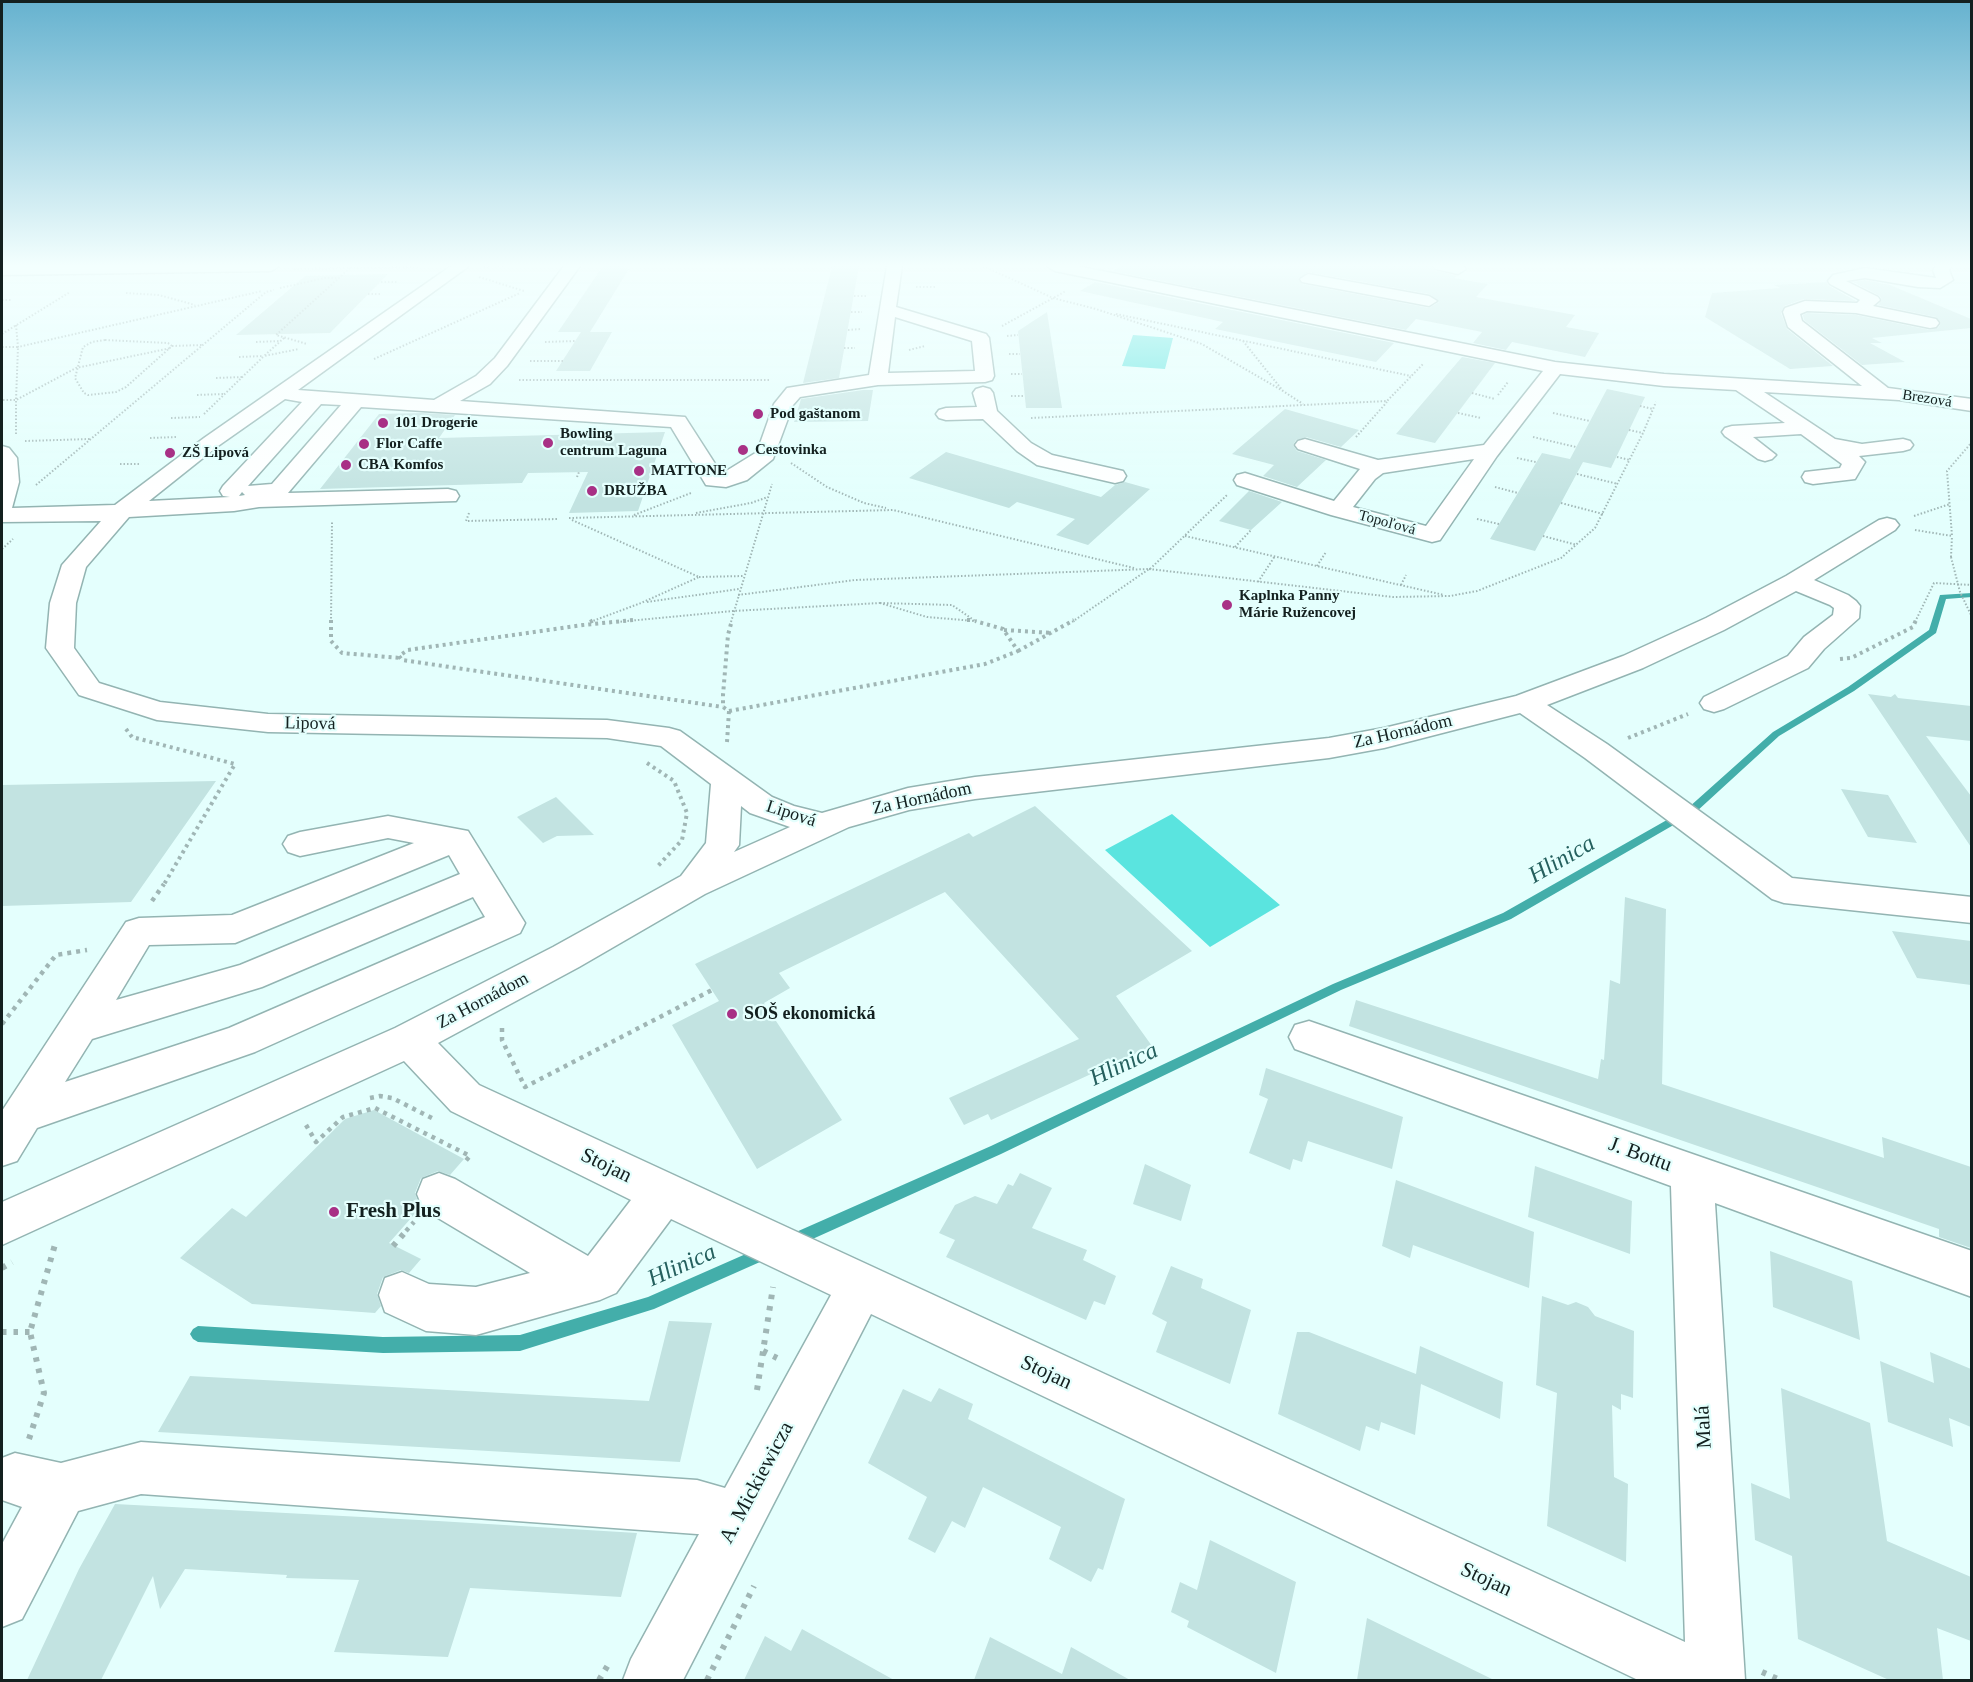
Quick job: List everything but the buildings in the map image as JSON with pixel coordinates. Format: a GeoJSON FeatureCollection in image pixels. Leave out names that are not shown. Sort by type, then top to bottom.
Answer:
{"type":"FeatureCollection","features":[{"type":"Feature","properties":{"kind":"street","name":"Lipová"},"geometry":{"type":"LineString","coordinates":[[350,344],[200,450],[122,511],[74,565],[63,603],[60,648],[89,689],[157,711],[267,723],[607,729],[669,738],[761,805],[785,815],[825,825]]}},
{"type":"Feature","properties":{"kind":"street"},"geometry":{"type":"LineString","coordinates":[[439,405],[483,380],[514,344]]}},
{"type":"Feature","properties":{"kind":"street"},"geometry":{"type":"LineString","coordinates":[[878,380],[883,344]]}},
{"type":"Feature","properties":{"kind":"street"},"geometry":{"type":"LineString","coordinates":[[981,344],[985,376],[983,395],[992,416],[1024,447],[1045,460],[1115,476]]}},
{"type":"Feature","properties":{"kind":"street","name":"Brezová"},"geometry":{"type":"LineString","coordinates":[[1461,344],[1555,368],[1664,380],[1740,384],[1814,397],[1883,393],[1971,405]]}},
{"type":"Feature","properties":{"kind":"street","name":"Brezová"},"geometry":{"type":"LineString","coordinates":[[1822,344],[1883,393]]}},
{"type":"Feature","properties":{"kind":"street","name":"Topoľová"},"geometry":{"type":"LineString","coordinates":[[1377,467],[1367,474],[1339,510],[1432,535],[1491,450],[1555,368]]}},
{"type":"Feature","properties":{"kind":"street"},"geometry":{"type":"LineString","coordinates":[[282,393],[316,398],[678,421],[720,480],[748,469],[766,455],[784,404],[794,392],[878,380],[985,376]]}},
{"type":"Feature","properties":{"kind":"street"},"geometry":{"type":"LineString","coordinates":[[1740,384],[1854,462],[1847,474],[1813,477]]}},
{"type":"Feature","properties":{"kind":"street"},"geometry":{"type":"LineString","coordinates":[[316,398],[231,491],[278,490],[357,399]]}},
{"type":"Feature","properties":{"kind":"street"},"geometry":{"type":"LineString","coordinates":[[946,414],[992,416]]}},
{"type":"Feature","properties":{"kind":"street"},"geometry":{"type":"LineString","coordinates":[[1765,455],[1732,432],[1805,428]]}},
{"type":"Feature","properties":{"kind":"street"},"geometry":{"type":"LineString","coordinates":[[1829,444],[1862,450],[1903,445]]}},
{"type":"Feature","properties":{"kind":"street"},"geometry":{"type":"LineString","coordinates":[[1305,445],[1372,463],[1377,467],[1491,450]]}},
{"type":"Feature","properties":{"kind":"street"},"geometry":{"type":"LineString","coordinates":[[2,506],[8,482],[6,458],[9,446]]}},
{"type":"Feature","properties":{"kind":"street"},"geometry":{"type":"LineString","coordinates":[[1240,485],[1339,510]]}},
{"type":"Feature","properties":{"kind":"street"},"geometry":{"type":"LineString","coordinates":[[2,515],[99,514],[153,507],[234,504],[260,500],[448,496]]}},
{"type":"Feature","properties":{"kind":"street","name":"Za Hornádom"},"geometry":{"type":"LineString","coordinates":[[2,1224],[409,1040],[556,962],[693,885],[825,825],[908,798],[1047,778],[1329,748],[1384,738],[1525,703],[1633,662],[1715,624],[1795,581],[1887,525]]}},
{"type":"Feature","properties":{"kind":"street"},"geometry":{"type":"LineString","coordinates":[[1714,703],[1798,662],[1814,643],[1846,618],[1847,606],[1839,600],[1795,581]]}},
{"type":"Feature","properties":{"kind":"street"},"geometry":{"type":"LineString","coordinates":[[1525,703],[1596,751],[1784,890],[1971,910]]}},
{"type":"Feature","properties":{"kind":"street"},"geometry":{"type":"LineString","coordinates":[[693,885],[722,845],[718,774]]}},
{"type":"Feature","properties":{"kind":"street"},"geometry":{"type":"LineString","coordinates":[[12,1131],[241,1040],[507,923],[456,839],[388,827],[300,844]]}},
{"type":"Feature","properties":{"kind":"street"},"geometry":{"type":"LineString","coordinates":[[12,1131],[139,932],[235,929],[456,839]]}},
{"type":"Feature","properties":{"kind":"street"},"geometry":{"type":"LineString","coordinates":[[78,1027],[249,977],[480,880]]}},
{"type":"Feature","properties":{"kind":"street","name":"J. Bottu"},"geometry":{"type":"LineString","coordinates":[[1309,1037],[1971,1274]]}},
{"type":"Feature","properties":{"kind":"street","name":"Stojan"},"geometry":{"type":"LineString","coordinates":[[409,1040],[465,1098],[663,1194],[1701,1680]]}},
{"type":"Feature","properties":{"kind":"street","name":"Malá"},"geometry":{"type":"LineString","coordinates":[[1692,1174],[1716,1680]]}},
{"type":"Feature","properties":{"kind":"street"},"geometry":{"type":"LineString","coordinates":[[438,1194],[587,1281]]}},
{"type":"Feature","properties":{"kind":"street"},"geometry":{"type":"LineString","coordinates":[[402,1295],[426,1306],[476,1311],[600,1277],[663,1194]]}},
{"type":"Feature","properties":{"kind":"street","name":"A. Mickiewicza"},"geometry":{"type":"LineString","coordinates":[[652,1680],[861,1286]]}},
{"type":"Feature","properties":{"kind":"street"},"geometry":{"type":"LineString","coordinates":[[2,1599],[38,1484],[141,1468],[697,1507],[738,1519]]}},
{"type":"Feature","properties":{"kind":"path"},"geometry":{"type":"LineString","coordinates":[[2,347],[29,344]]}},
{"type":"Feature","properties":{"kind":"path"},"geometry":{"type":"LineString","coordinates":[[88,344],[83,347],[75,378],[84,393],[98,395],[126,387],[171,347]]}},
{"type":"Feature","properties":{"kind":"path"},"geometry":{"type":"LineString","coordinates":[[264,356],[276,344]]}},
{"type":"Feature","properties":{"kind":"path"},"geometry":{"type":"LineString","coordinates":[[239,357],[264,356],[312,346],[307,344]]}},
{"type":"Feature","properties":{"kind":"path"},"geometry":{"type":"LineString","coordinates":[[881,356],[935,344]]}},
{"type":"Feature","properties":{"kind":"path"},"geometry":{"type":"LineString","coordinates":[[1203,344],[1304,405]]}},
{"type":"Feature","properties":{"kind":"path"},"geometry":{"type":"LineString","coordinates":[[1246,344],[1283,391]]}},
{"type":"Feature","properties":{"kind":"path"},"geometry":{"type":"LineString","coordinates":[[1260,344],[1412,376]]}},
{"type":"Feature","properties":{"kind":"path"},"geometry":{"type":"LineString","coordinates":[[1287,350],[1293,344]]}},
{"type":"Feature","properties":{"kind":"path"},"geometry":{"type":"LineString","coordinates":[[2,400],[16,400],[76,368],[171,347],[203,345]]}},
{"type":"Feature","properties":{"kind":"path"},"geometry":{"type":"LineString","coordinates":[[28,492],[203,345]]}},
{"type":"Feature","properties":{"kind":"path"},"geometry":{"type":"LineString","coordinates":[[16,400],[18,347]]}},
{"type":"Feature","properties":{"kind":"path"},"geometry":{"type":"LineString","coordinates":[[1345,362],[1350,357]]}},
{"type":"Feature","properties":{"kind":"path"},"geometry":{"type":"LineString","coordinates":[[992,416],[1387,401],[1425,362]]}},
{"type":"Feature","properties":{"kind":"path"},"geometry":{"type":"LineString","coordinates":[[216,378],[242,377]]}},
{"type":"Feature","properties":{"kind":"path"},"geometry":{"type":"LineString","coordinates":[[1472,393],[1495,399]]}},
{"type":"Feature","properties":{"kind":"path"},"geometry":{"type":"LineString","coordinates":[[197,395],[224,394]]}},
{"type":"Feature","properties":{"kind":"path"},"geometry":{"type":"LineString","coordinates":[[1525,406],[1590,421]]}},
{"type":"Feature","properties":{"kind":"path"},"geometry":{"type":"LineString","coordinates":[[1640,406],[1653,409]]}},
{"type":"Feature","properties":{"kind":"path"},"geometry":{"type":"LineString","coordinates":[[1458,413],[1481,418]]}},
{"type":"Feature","properties":{"kind":"path"},"geometry":{"type":"LineString","coordinates":[[171,418],[201,417]]}},
{"type":"Feature","properties":{"kind":"path"},"geometry":{"type":"LineString","coordinates":[[1629,430],[1643,434]]}},
{"type":"Feature","properties":{"kind":"path"},"geometry":{"type":"LineString","coordinates":[[1506,431],[1576,447]]}},
{"type":"Feature","properties":{"kind":"path"},"geometry":{"type":"LineString","coordinates":[[150,438],[180,437]]}},
{"type":"Feature","properties":{"kind":"path"},"geometry":{"type":"LineString","coordinates":[[9,446],[91,439]]}},
{"type":"Feature","properties":{"kind":"path"},"geometry":{"type":"LineString","coordinates":[[1617,457],[1630,460]]}},
{"type":"Feature","properties":{"kind":"path"},"geometry":{"type":"LineString","coordinates":[[791,462],[827,487],[864,503],[1134,568]]}},
{"type":"Feature","properties":{"kind":"path"},"geometry":{"type":"LineString","coordinates":[[577,477],[579,472]]}},
{"type":"Feature","properties":{"kind":"path"},"geometry":{"type":"LineString","coordinates":[[1577,474],[1618,484]]}},
{"type":"Feature","properties":{"kind":"path"},"geometry":{"type":"LineString","coordinates":[[630,517],[720,480]]}},
{"type":"Feature","properties":{"kind":"path"},"geometry":{"type":"LineString","coordinates":[[332,498],[331,641],[342,653],[401,658],[723,707],[729,711],[985,664],[1018,651],[1053,633],[1149,569],[1240,485]]}},
{"type":"Feature","properties":{"kind":"path"},"geometry":{"type":"LineString","coordinates":[[448,496],[462,507],[471,508],[466,521],[558,519]]}},
{"type":"Feature","properties":{"kind":"path"},"geometry":{"type":"LineString","coordinates":[[684,515],[751,503],[768,496]]}},
{"type":"Feature","properties":{"kind":"path"},"geometry":{"type":"LineString","coordinates":[[1561,503],[1603,514]]}},
{"type":"Feature","properties":{"kind":"path"},"geometry":{"type":"LineString","coordinates":[[1887,525],[1950,504]]}},
{"type":"Feature","properties":{"kind":"path"},"geometry":{"type":"LineString","coordinates":[[699,577],[569,518],[893,510]]}},
{"type":"Feature","properties":{"kind":"path"},"geometry":{"type":"LineString","coordinates":[[1236,547],[1251,530]]}},
{"type":"Feature","properties":{"kind":"path"},"geometry":{"type":"LineString","coordinates":[[1184,535],[1450,596]]}},
{"type":"Feature","properties":{"kind":"path"},"geometry":{"type":"LineString","coordinates":[[1543,536],[1578,545]]}},
{"type":"Feature","properties":{"kind":"path"},"geometry":{"type":"LineString","coordinates":[[1952,536],[1951,557],[1960,592],[1971,617]]}},
{"type":"Feature","properties":{"kind":"path"},"geometry":{"type":"LineString","coordinates":[[1317,566],[1326,552]]}},
{"type":"Feature","properties":{"kind":"path"},"geometry":{"type":"LineString","coordinates":[[1258,582],[1275,556]]}},
{"type":"Feature","properties":{"kind":"path"},"geometry":{"type":"LineString","coordinates":[[738,595],[879,579],[1149,569]]}},
{"type":"Feature","properties":{"kind":"path"},"geometry":{"type":"LineString","coordinates":[[1401,585],[1406,575]]}},
{"type":"Feature","properties":{"kind":"path"},"geometry":{"type":"LineString","coordinates":[[583,624],[641,603],[699,577],[743,576],[728,635],[723,707]]}},
{"type":"Feature","properties":{"kind":"path"},"geometry":{"type":"LineString","coordinates":[[1798,662],[1851,658],[1913,627],[1934,583],[1971,585]]}},
{"type":"Feature","properties":{"kind":"path"},"geometry":{"type":"LineString","coordinates":[[641,603],[740,589]]}},
{"type":"Feature","properties":{"kind":"path"},"geometry":{"type":"LineString","coordinates":[[401,658],[399,656],[408,650],[583,624],[733,611],[880,603],[952,605],[975,621]]}},
{"type":"Feature","properties":{"kind":"path"},"geometry":{"type":"LineString","coordinates":[[880,603],[927,617],[975,621],[1003,629],[1053,633]]}},
{"type":"Feature","properties":{"kind":"path"},"geometry":{"type":"LineString","coordinates":[[1003,629],[1018,651]]}},
{"type":"Feature","properties":{"kind":"path"},"geometry":{"type":"LineString","coordinates":[[1596,751],[1714,703]]}},
{"type":"Feature","properties":{"kind":"path"},"geometry":{"type":"LineString","coordinates":[[718,774],[727,748],[729,711]]}},
{"type":"Feature","properties":{"kind":"path"},"geometry":{"type":"LineString","coordinates":[[119,721],[132,737],[235,764],[206,814]]}},
{"type":"Feature","properties":{"kind":"path"},"geometry":{"type":"LineString","coordinates":[[514,1064],[525,1087],[712,990]]}},
{"type":"Feature","properties":{"kind":"path"},"geometry":{"type":"LineString","coordinates":[[359,1100],[380,1096],[392,1098],[432,1118]]}},
{"type":"Feature","properties":{"kind":"path"},"geometry":{"type":"LineString","coordinates":[[316,1119],[306,1124],[316,1143],[343,1117],[375,1107],[470,1156],[393,1245]]}},
{"type":"Feature","properties":{"kind":"path"},"geometry":{"type":"LineString","coordinates":[[38,1484],[44,1393],[30,1332],[56,1240]]}},
{"type":"Feature","properties":{"kind":"path"},"geometry":{"type":"LineString","coordinates":[[2,1332],[30,1332]]}},
{"type":"Feature","properties":{"kind":"shaded area"},"geometry":{"type":"Polygon","coordinates":[[[1130,344],[1171,344],[1165,369],[1122,366],[1130,344]]]}},
{"type":"Feature","properties":{"kind":"shaded area"},"geometry":{"type":"Polygon","coordinates":[[[1172,814],[1280,905],[1210,947],[1105,850],[1172,814]]]}},
{"type":"Feature","properties":{"kind":"waterway","name":"Hlinica"},"geometry":{"type":"LineString","coordinates":[[792,1241],[996,1150],[1337,987],[1507,916],[1692,810],[1776,734],[1851,689],[1933,631],[1943,597],[1972,595]]}},
{"type":"Feature","properties":{"kind":"waterway","name":"Hlinica"},"geometry":{"type":"LineString","coordinates":[[198,1334],[383,1345],[520,1343],[649,1304],[764,1253]]}},
{"type":"Feature","properties":{"kind":"place","name":"Pod gaštanom"},"geometry":{"type":"Point","coordinates":[758,414]}},
{"type":"Feature","properties":{"kind":"place","name":"101 Drogerie"},"geometry":{"type":"Point","coordinates":[383,423]}},
{"type":"Feature","properties":{"kind":"place","name":"Bowling centrum Laguna"},"geometry":{"type":"Point","coordinates":[548,443]}},
{"type":"Feature","properties":{"kind":"place","name":"Flor Caffe"},"geometry":{"type":"Point","coordinates":[364,444]}},
{"type":"Feature","properties":{"kind":"place","name":"Cestovinka"},"geometry":{"type":"Point","coordinates":[743,450]}},
{"type":"Feature","properties":{"kind":"place","name":"ZŠ Lipová"},"geometry":{"type":"Point","coordinates":[170,453]}},
{"type":"Feature","properties":{"kind":"place","name":"CBA Komfos"},"geometry":{"type":"Point","coordinates":[346,465]}},
{"type":"Feature","properties":{"kind":"place","name":"MATTONE"},"geometry":{"type":"Point","coordinates":[639,471]}},
{"type":"Feature","properties":{"kind":"place","name":"DRUŽBA"},"geometry":{"type":"Point","coordinates":[592,491]}},
{"type":"Feature","properties":{"kind":"place","name":"Kaplnka Panny Márie Ružencovej"},"geometry":{"type":"Point","coordinates":[1227,605]}},
{"type":"Feature","properties":{"kind":"place","name":"SOŠ ekonomická"},"geometry":{"type":"Point","coordinates":[732,1014]}},
{"type":"Feature","properties":{"kind":"place","name":"Fresh Plus"},"geometry":{"type":"Point","coordinates":[334,1212]}}]}
